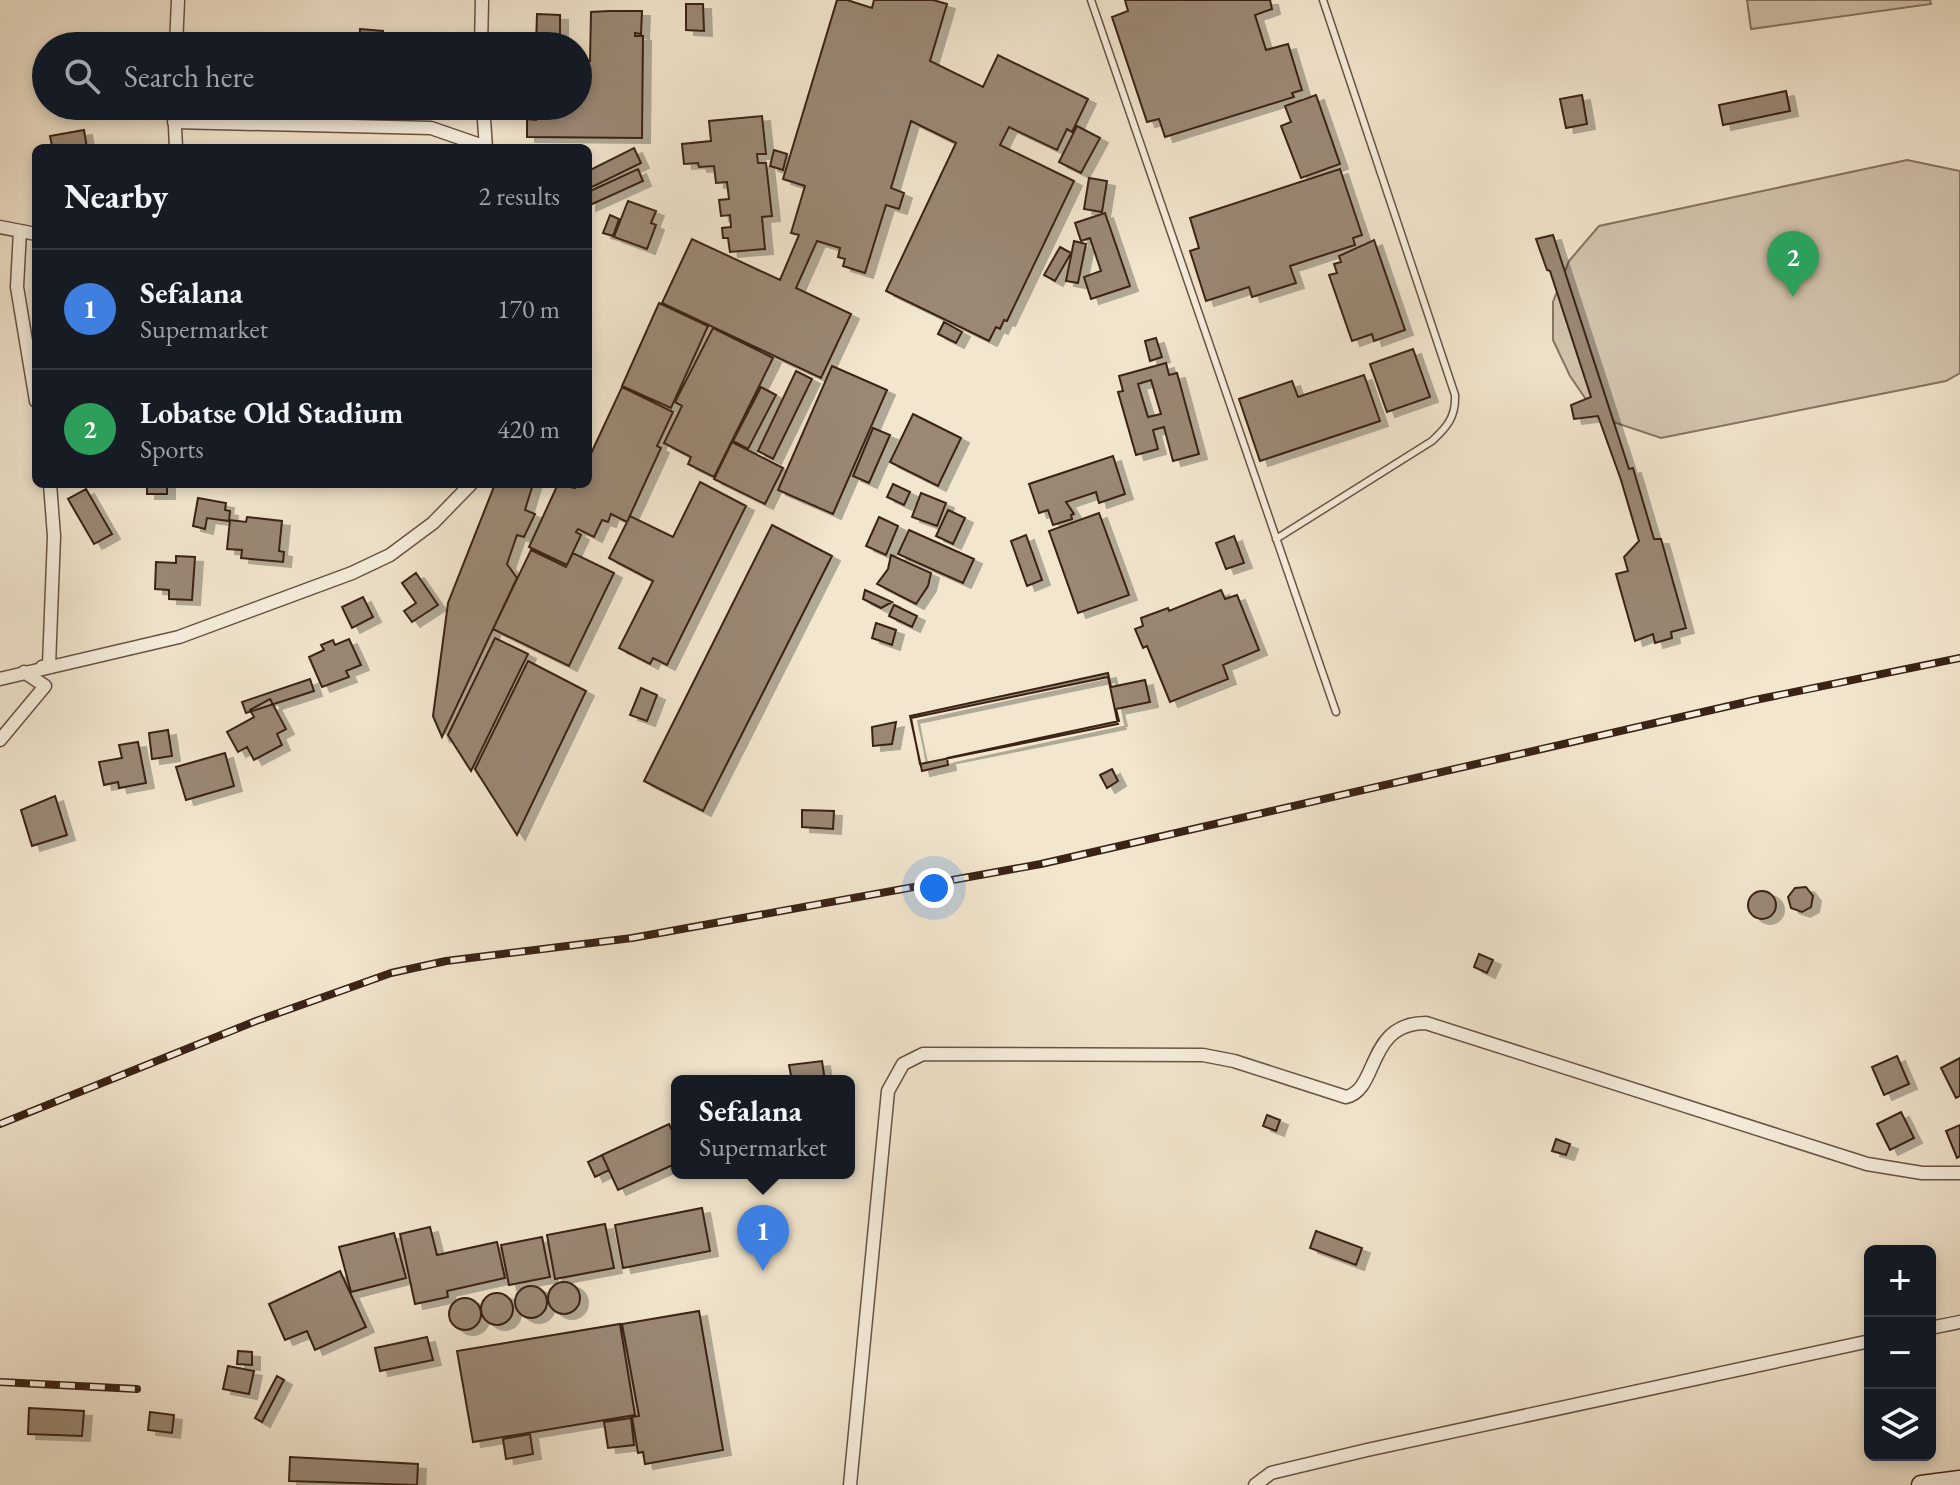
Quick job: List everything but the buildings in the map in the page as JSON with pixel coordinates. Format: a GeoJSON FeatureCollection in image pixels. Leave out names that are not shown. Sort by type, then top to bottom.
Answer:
{"type":"FeatureCollection","features":[{"type":"Feature","properties":{"kind":"main road"},"geometry":{"type":"LineString","coordinates":[[1921,1485],[1960,1480]]}},
{"type":"Feature","properties":{"kind":"street"},"geometry":{"type":"LineString","coordinates":[[177,32],[178,0]]}},
{"type":"Feature","properties":{"kind":"street"},"geometry":{"type":"LineString","coordinates":[[481,32],[482,0]]}},
{"type":"Feature","properties":{"kind":"street"},"geometry":{"type":"LineString","coordinates":[[484,120],[486,144]]}},
{"type":"Feature","properties":{"kind":"street"},"geometry":{"type":"LineString","coordinates":[[176,144],[174,122],[431,128],[477,144]]}},
{"type":"Feature","properties":{"kind":"street"},"geometry":{"type":"LineString","coordinates":[[0,227],[32,233]]}},
{"type":"Feature","properties":{"kind":"street"},"geometry":{"type":"LineString","coordinates":[[20,231],[17,287],[32,377]]}},
{"type":"Feature","properties":{"kind":"street"},"geometry":{"type":"LineString","coordinates":[[0,679],[49,665],[54,536],[50,488]]}},
{"type":"Feature","properties":{"kind":"street"},"geometry":{"type":"LineString","coordinates":[[24,672],[179,637],[374,564],[433,523],[467,488]]}},
{"type":"Feature","properties":{"kind":"street"},"geometry":{"type":"LineString","coordinates":[[0,740],[45,686],[24,672]]}},
{"type":"Feature","properties":{"kind":"street"},"geometry":{"type":"LineString","coordinates":[[850,1485],[888,1091],[903,1064],[923,1054],[1203,1055],[1234,1061],[1346,1097],[1358,1091],[1388,1038],[1407,1025],[1426,1023],[1867,1164],[1922,1173],[1960,1173]]}},
{"type":"Feature","properties":{"kind":"street"},"geometry":{"type":"LineString","coordinates":[[1936,1327],[1960,1322]]}},
{"type":"Feature","properties":{"kind":"street"},"geometry":{"type":"LineString","coordinates":[[1255,1485],[1271,1473],[1340,1456],[1864,1342]]}},
{"type":"Feature","properties":{"kind":"lane"},"geometry":{"type":"LineString","coordinates":[[1091,0],[1336,712]]}},
{"type":"Feature","properties":{"kind":"lane"},"geometry":{"type":"LineString","coordinates":[[1276,539],[1432,441],[1447,427],[1456,411],[1455,395],[1323,0]]}},
{"type":"Feature","properties":{"kind":"shaded area"},"geometry":{"type":"Polygon","coordinates":[[[1747,0],[1930,0],[1931,4],[1751,29],[1747,0]]]}},
{"type":"Feature","properties":{"kind":"shaded area"},"geometry":{"type":"Polygon","coordinates":[[[1907,160],[1960,171],[1960,373],[1946,381],[1661,438],[1598,417],[1570,376],[1553,340],[1553,302],[1569,261],[1599,226],[1907,160]]]}},
{"type":"Feature","properties":{"kind":"railway"},"geometry":{"type":"LineString","coordinates":[[0,1124],[256,1021],[391,973],[446,961],[632,938],[1041,864],[1755,700],[1960,658]]}},
{"type":"Feature","properties":{"kind":"railway"},"geometry":{"type":"LineString","coordinates":[[0,1382],[137,1389]]}},
{"type":"Feature","properties":{"kind":"place","name":"Lobatse Old Stadium"},"geometry":{"type":"Point","coordinates":[1793,297]}},
{"type":"Feature","properties":{"kind":"place","name":"Sefalana"},"geometry":{"type":"Point","coordinates":[763,1271]}}]}
